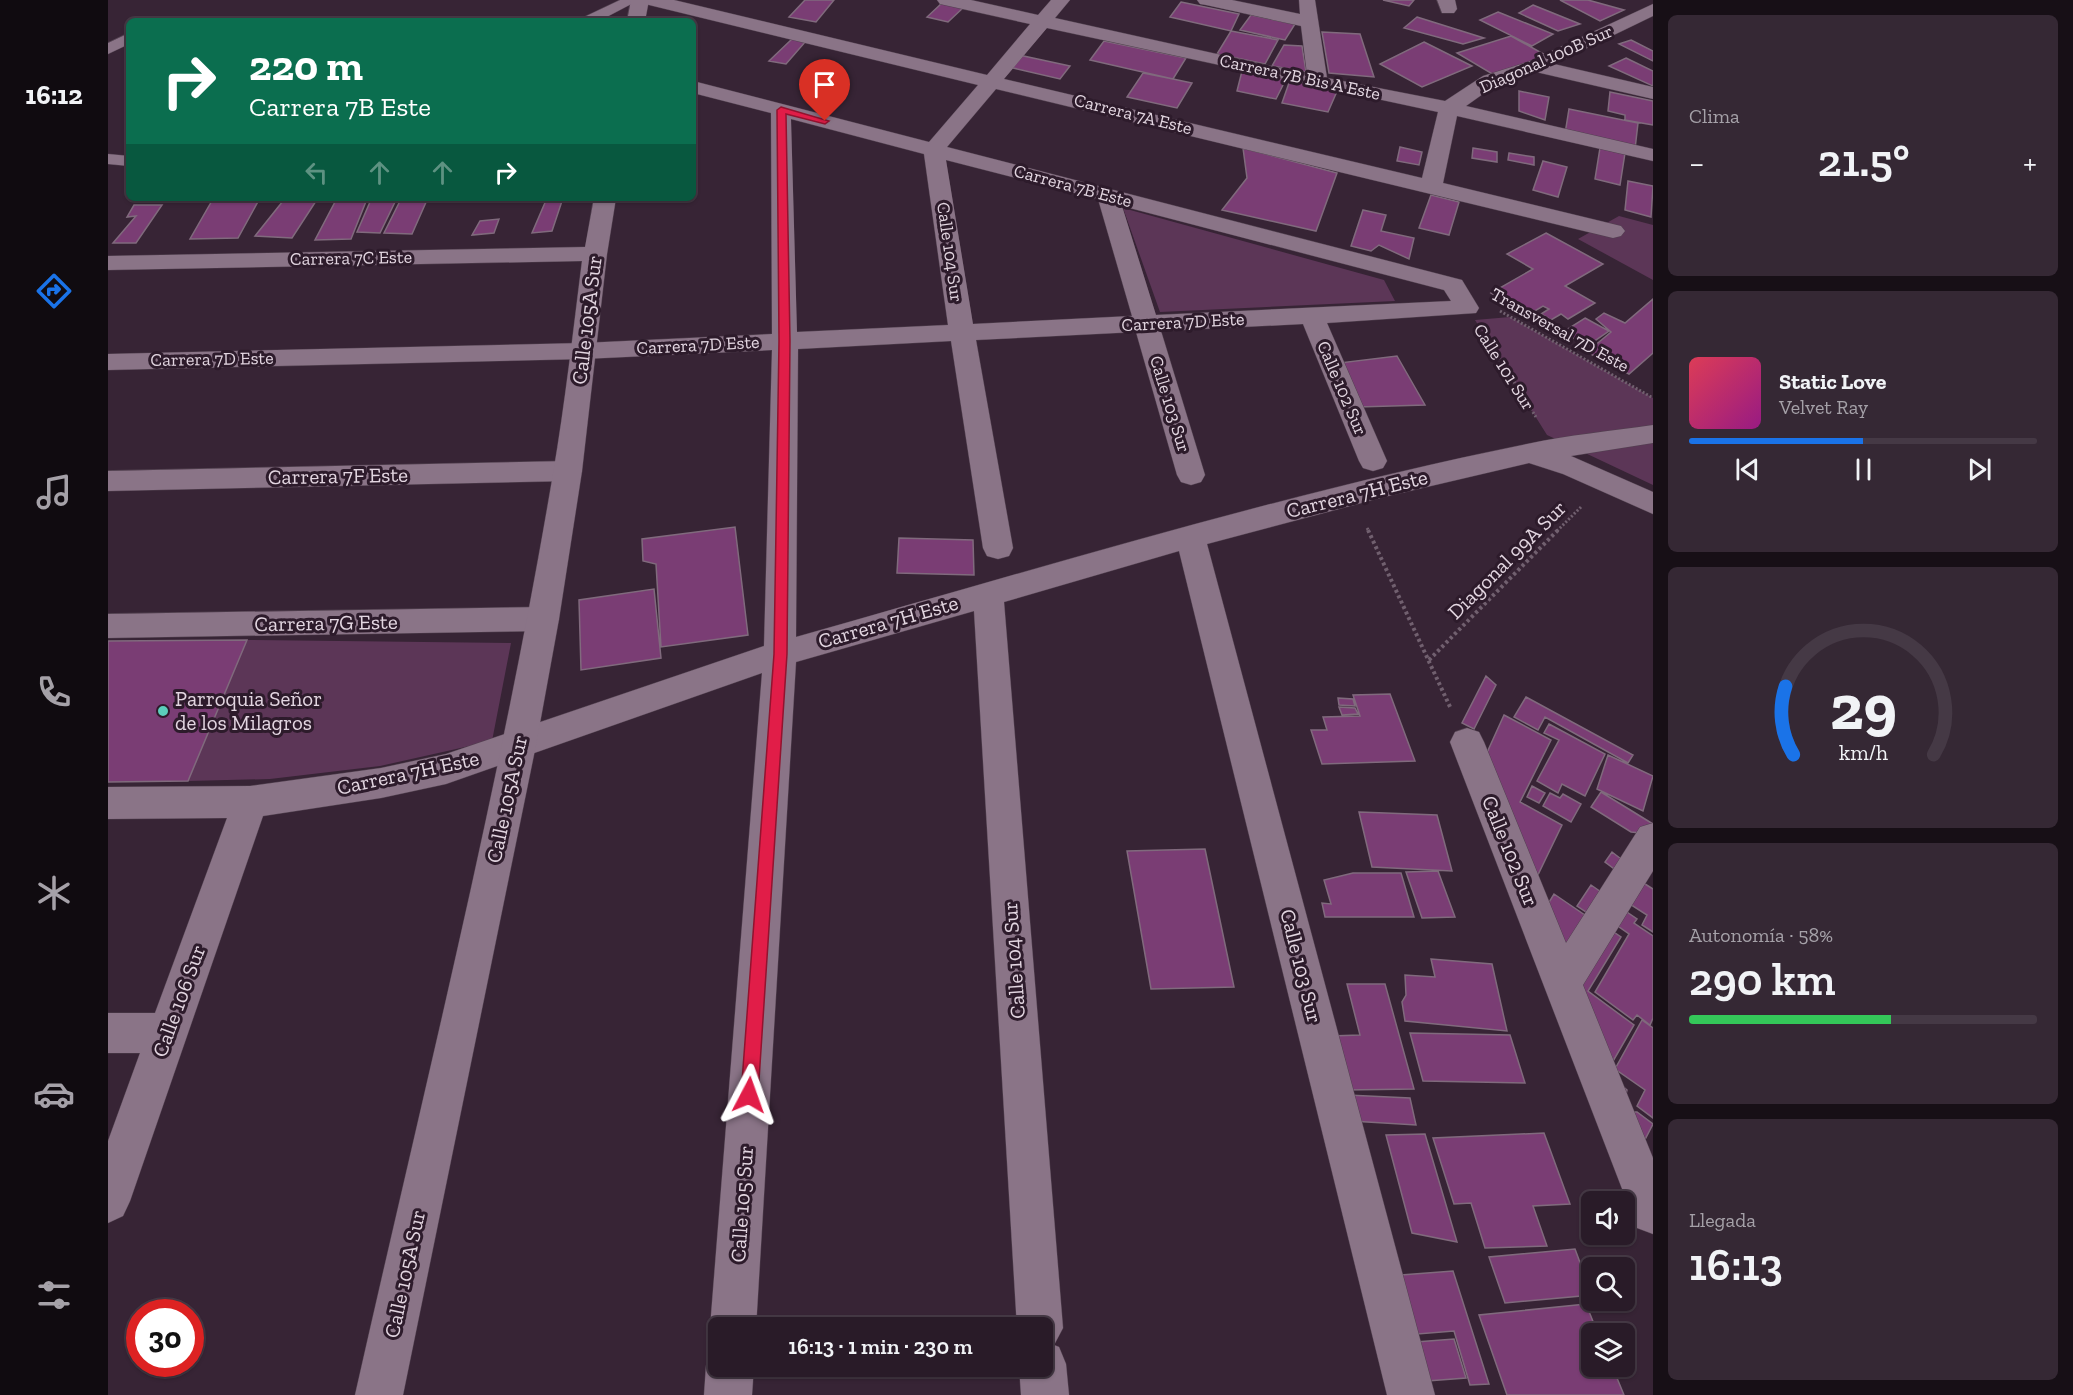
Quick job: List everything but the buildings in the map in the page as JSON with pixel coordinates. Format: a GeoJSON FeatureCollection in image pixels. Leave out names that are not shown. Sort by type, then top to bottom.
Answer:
{"type":"FeatureCollection","features":[{"type":"Feature","properties":{"kind":"street"},"geometry":{"type":"LineString","coordinates":[[637,18],[640,0]]}},
{"type":"Feature","properties":{"kind":"street","name":"Carrera 7A Este"},"geometry":{"type":"LineString","coordinates":[[651,0],[993,80],[1613,231]]}},
{"type":"Feature","properties":{"kind":"street","name":"Carrera 7B Bis A Este"},"geometry":{"type":"LineString","coordinates":[[946,0],[1318,82],[1449,108],[1653,155]]}},
{"type":"Feature","properties":{"kind":"street"},"geometry":{"type":"LineString","coordinates":[[934,149],[1061,0]]}},
{"type":"Feature","properties":{"kind":"street"},"geometry":{"type":"LineString","coordinates":[[1206,0],[1310,22]]}},
{"type":"Feature","properties":{"kind":"street"},"geometry":{"type":"LineString","coordinates":[[1307,0],[1318,82]]}},
{"type":"Feature","properties":{"kind":"street"},"geometry":{"type":"LineString","coordinates":[[1625,2],[1653,9]]}},
{"type":"Feature","properties":{"kind":"street","name":"Diagonal 100B Sur"},"geometry":{"type":"LineString","coordinates":[[1449,108],[1490,80],[1535,66],[1653,9]]}},
{"type":"Feature","properties":{"kind":"street"},"geometry":{"type":"LineString","coordinates":[[1535,66],[1653,93]]}},
{"type":"Feature","properties":{"kind":"street","name":"Carrera 7B Este"},"geometry":{"type":"LineString","coordinates":[[696,88],[1453,285]]}},
{"type":"Feature","properties":{"kind":"street"},"geometry":{"type":"LineString","coordinates":[[1431,186],[1449,108]]}},
{"type":"Feature","properties":{"kind":"street","name":"Calle 105 Sur"},"geometry":{"type":"LineString","coordinates":[[734,1317],[780,654],[784,341],[781,110]]}},
{"type":"Feature","properties":{"kind":"street","name":"Calle 104 Sur"},"geometry":{"type":"LineString","coordinates":[[934,149],[998,548]]}},
{"type":"Feature","properties":{"kind":"street","name":"Calle 103 Sur"},"geometry":{"type":"LineString","coordinates":[[1108,195],[1191,475]]}},
{"type":"Feature","properties":{"kind":"street","name":"Calle 105A Sur"},"geometry":{"type":"LineString","coordinates":[[380,1395],[519,745],[543,619],[568,471],[595,254],[604,201]]}},
{"type":"Feature","properties":{"kind":"street","name":"Carrera 7C Este"},"geometry":{"type":"LineString","coordinates":[[109,264],[595,254]]}},
{"type":"Feature","properties":{"kind":"street","name":"Calle 101 Sur"},"geometry":{"type":"LineString","coordinates":[[1453,285],[1467,308]]}},
{"type":"Feature","properties":{"kind":"street","name":"Carrera 7D Este"},"geometry":{"type":"LineString","coordinates":[[108,362],[583,351],[1467,308]]}},
{"type":"Feature","properties":{"kind":"street","name":"Calle 102 Sur"},"geometry":{"type":"LineString","coordinates":[[1312,316],[1373,461]]}},
{"type":"Feature","properties":{"kind":"street","name":"Carrera 7H Este"},"geometry":{"type":"LineString","coordinates":[[108,803],[250,802],[392,781],[446,769],[780,654],[988,593],[1190,537],[1542,450],[1653,434]]}},
{"type":"Feature","properties":{"kind":"street"},"geometry":{"type":"LineString","coordinates":[[1542,450],[1653,504]]}},
{"type":"Feature","properties":{"kind":"street","name":"Carrera 7F Este"},"geometry":{"type":"LineString","coordinates":[[108,481],[568,471]]}},
{"type":"Feature","properties":{"kind":"street","name":"Calle 103 Sur"},"geometry":{"type":"LineString","coordinates":[[1190,537],[1412,1395]]}},
{"type":"Feature","properties":{"kind":"street","name":"Calle 104 Sur"},"geometry":{"type":"LineString","coordinates":[[988,593],[1039,1317]]}},
{"type":"Feature","properties":{"kind":"street","name":"Carrera 7G Este"},"geometry":{"type":"LineString","coordinates":[[108,626],[543,619]]}},
{"type":"Feature","properties":{"kind":"street","name":"Calle 102 Sur"},"geometry":{"type":"LineString","coordinates":[[1467,742],[1653,1212]]}},
{"type":"Feature","properties":{"kind":"street","name":"Calle 106 Sur"},"geometry":{"type":"LineString","coordinates":[[108,1201],[250,802]]}},
{"type":"Feature","properties":{"kind":"street"},"geometry":{"type":"LineString","coordinates":[[1562,983],[1653,840]]}},
{"type":"Feature","properties":{"kind":"street"},"geometry":{"type":"LineString","coordinates":[[108,1033],[168,1032]]}},
{"type":"Feature","properties":{"kind":"street"},"geometry":{"type":"LineString","coordinates":[[728,1395],[729,1377]]}},
{"type":"Feature","properties":{"kind":"street"},"geometry":{"type":"LineString","coordinates":[[1043,1377],[1045,1395]]}},
{"type":"Feature","properties":{"kind":"lane"},"geometry":{"type":"LineString","coordinates":[[593,18],[632,0]]}},
{"type":"Feature","properties":{"kind":"lane"},"geometry":{"type":"LineString","coordinates":[[108,49],[126,40]]}},
{"type":"Feature","properties":{"kind":"lane"},"geometry":{"type":"LineString","coordinates":[[108,159],[126,161]]}},
{"type":"Feature","properties":{"kind":"path","name":"Transversal 7D Este"},"geometry":{"type":"LineString","coordinates":[[1453,285],[1653,398]]}},
{"type":"Feature","properties":{"kind":"path","name":"Calle 101 Sur"},"geometry":{"type":"LineString","coordinates":[[1467,308],[1542,450]]}},
{"type":"Feature","properties":{"kind":"path","name":"Diagonal 99A Sur"},"geometry":{"type":"LineString","coordinates":[[1429,660],[1606,481]]}},
{"type":"Feature","properties":{"kind":"path"},"geometry":{"type":"LineString","coordinates":[[1352,496],[1467,742]]}},
{"type":"Feature","properties":{"kind":"shaded area"},"geometry":{"type":"Polygon","coordinates":[[[1123,208],[1384,280],[1395,301],[1160,312],[1123,208]]]}},
{"type":"Feature","properties":{"kind":"shaded area"},"geometry":{"type":"Polygon","coordinates":[[[1619,216],[1653,225],[1653,280],[1578,239],[1619,216]]]}},
{"type":"Feature","properties":{"kind":"shaded area"},"geometry":{"type":"Polygon","coordinates":[[[1510,317],[1653,398],[1653,485],[1547,435],[1475,320],[1510,317]]]}},
{"type":"Feature","properties":{"kind":"shaded area"},"geometry":{"type":"Polygon","coordinates":[[[247,640],[511,643],[492,741],[380,766],[270,779],[188,781],[247,640]]]}},
{"type":"Feature","properties":{"kind":"place","name":"Parroquia Señor de los Milagros"},"geometry":{"type":"Point","coordinates":[163,711]}},
{"type":"Feature","properties":{"kind":"route"},"geometry":{"type":"LineString","coordinates":[[749,1095],[780,654],[784,341],[781,110],[825,121]]}}]}
